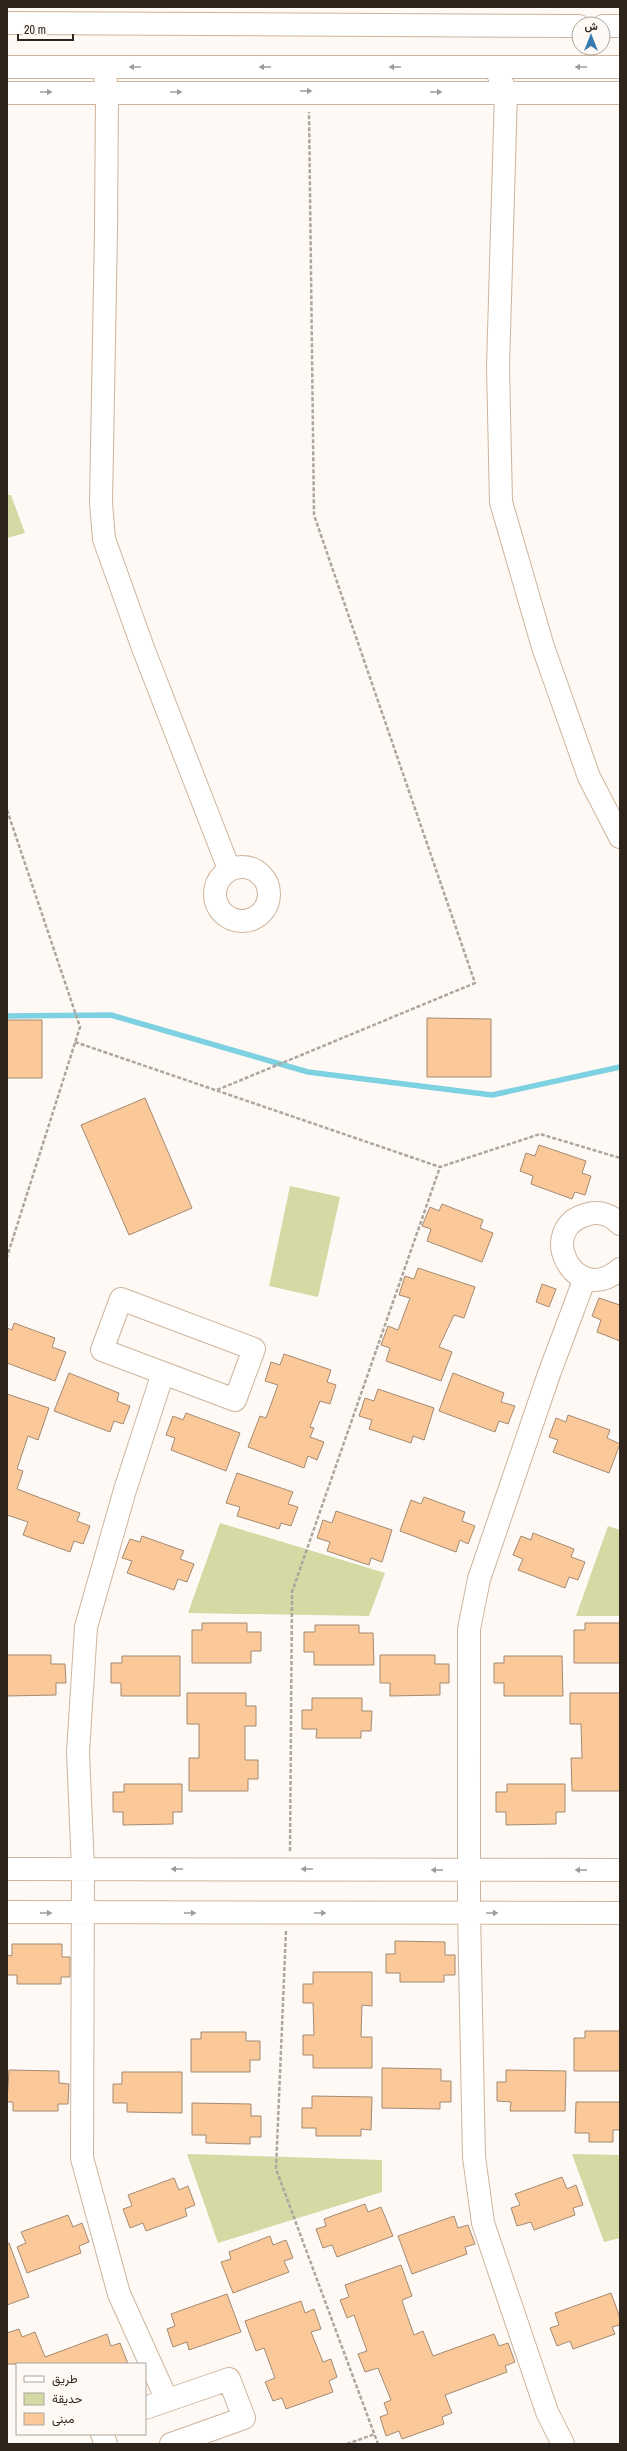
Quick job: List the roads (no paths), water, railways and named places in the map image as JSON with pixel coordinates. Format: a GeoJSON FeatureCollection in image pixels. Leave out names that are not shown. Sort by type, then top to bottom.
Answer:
{"type":"FeatureCollection","features":[{"type":"Feature","properties":{"kind":"street"},"geometry":{"type":"LineString","coordinates":[[7,24],[571,26]]}},
{"type":"Feature","properties":{"kind":"street"},"geometry":{"type":"LineString","coordinates":[[7,67],[620,68]]}},
{"type":"Feature","properties":{"kind":"street"},"geometry":{"type":"LineString","coordinates":[[104,67],[107,92],[101,503],[104,539],[142,648],[229,869]]}},
{"type":"Feature","properties":{"kind":"street"},"geometry":{"type":"LineString","coordinates":[[495,67],[506,92],[498,367],[501,502],[546,654],[589,777],[620,837]]}},
{"type":"Feature","properties":{"kind":"street"},"geometry":{"type":"LineString","coordinates":[[7,93],[309,91],[620,93]]}},
{"type":"Feature","properties":{"kind":"street"},"geometry":{"type":"LineString","coordinates":[[620,1224],[605,1214],[594,1213],[573,1221],[566,1230],[562,1249],[564,1259],[573,1271],[585,1278],[605,1278],[620,1269]]}},
{"type":"Feature","properties":{"kind":"street"},"geometry":{"type":"LineString","coordinates":[[563,2444],[547,2412],[483,2223],[474,2157],[469,1870],[470,1630],[479,1579],[549,1374],[585,1278]]}},
{"type":"Feature","properties":{"kind":"street"},"geometry":{"type":"LineString","coordinates":[[121,1299],[254,1349],[235,1400],[163,1373],[102,1350],[121,1299]]}},
{"type":"Feature","properties":{"kind":"street"},"geometry":{"type":"LineString","coordinates":[[163,1373],[125,1490],[86,1627],[78,1752],[83,1869],[82,2158],[119,2294],[168,2400]]}},
{"type":"Feature","properties":{"kind":"street"},"geometry":{"type":"LineString","coordinates":[[7,1869],[620,1870]]}},
{"type":"Feature","properties":{"kind":"street"},"geometry":{"type":"LineString","coordinates":[[7,1912],[620,1913]]}},
{"type":"Feature","properties":{"kind":"street"},"geometry":{"type":"LineString","coordinates":[[146,2408],[229,2379],[244,2418],[171,2444]]}},
{"type":"Feature","properties":{"kind":"waterway"},"geometry":{"type":"LineString","coordinates":[[7,1016],[111,1015],[308,1072],[492,1095],[620,1067]]}}]}
